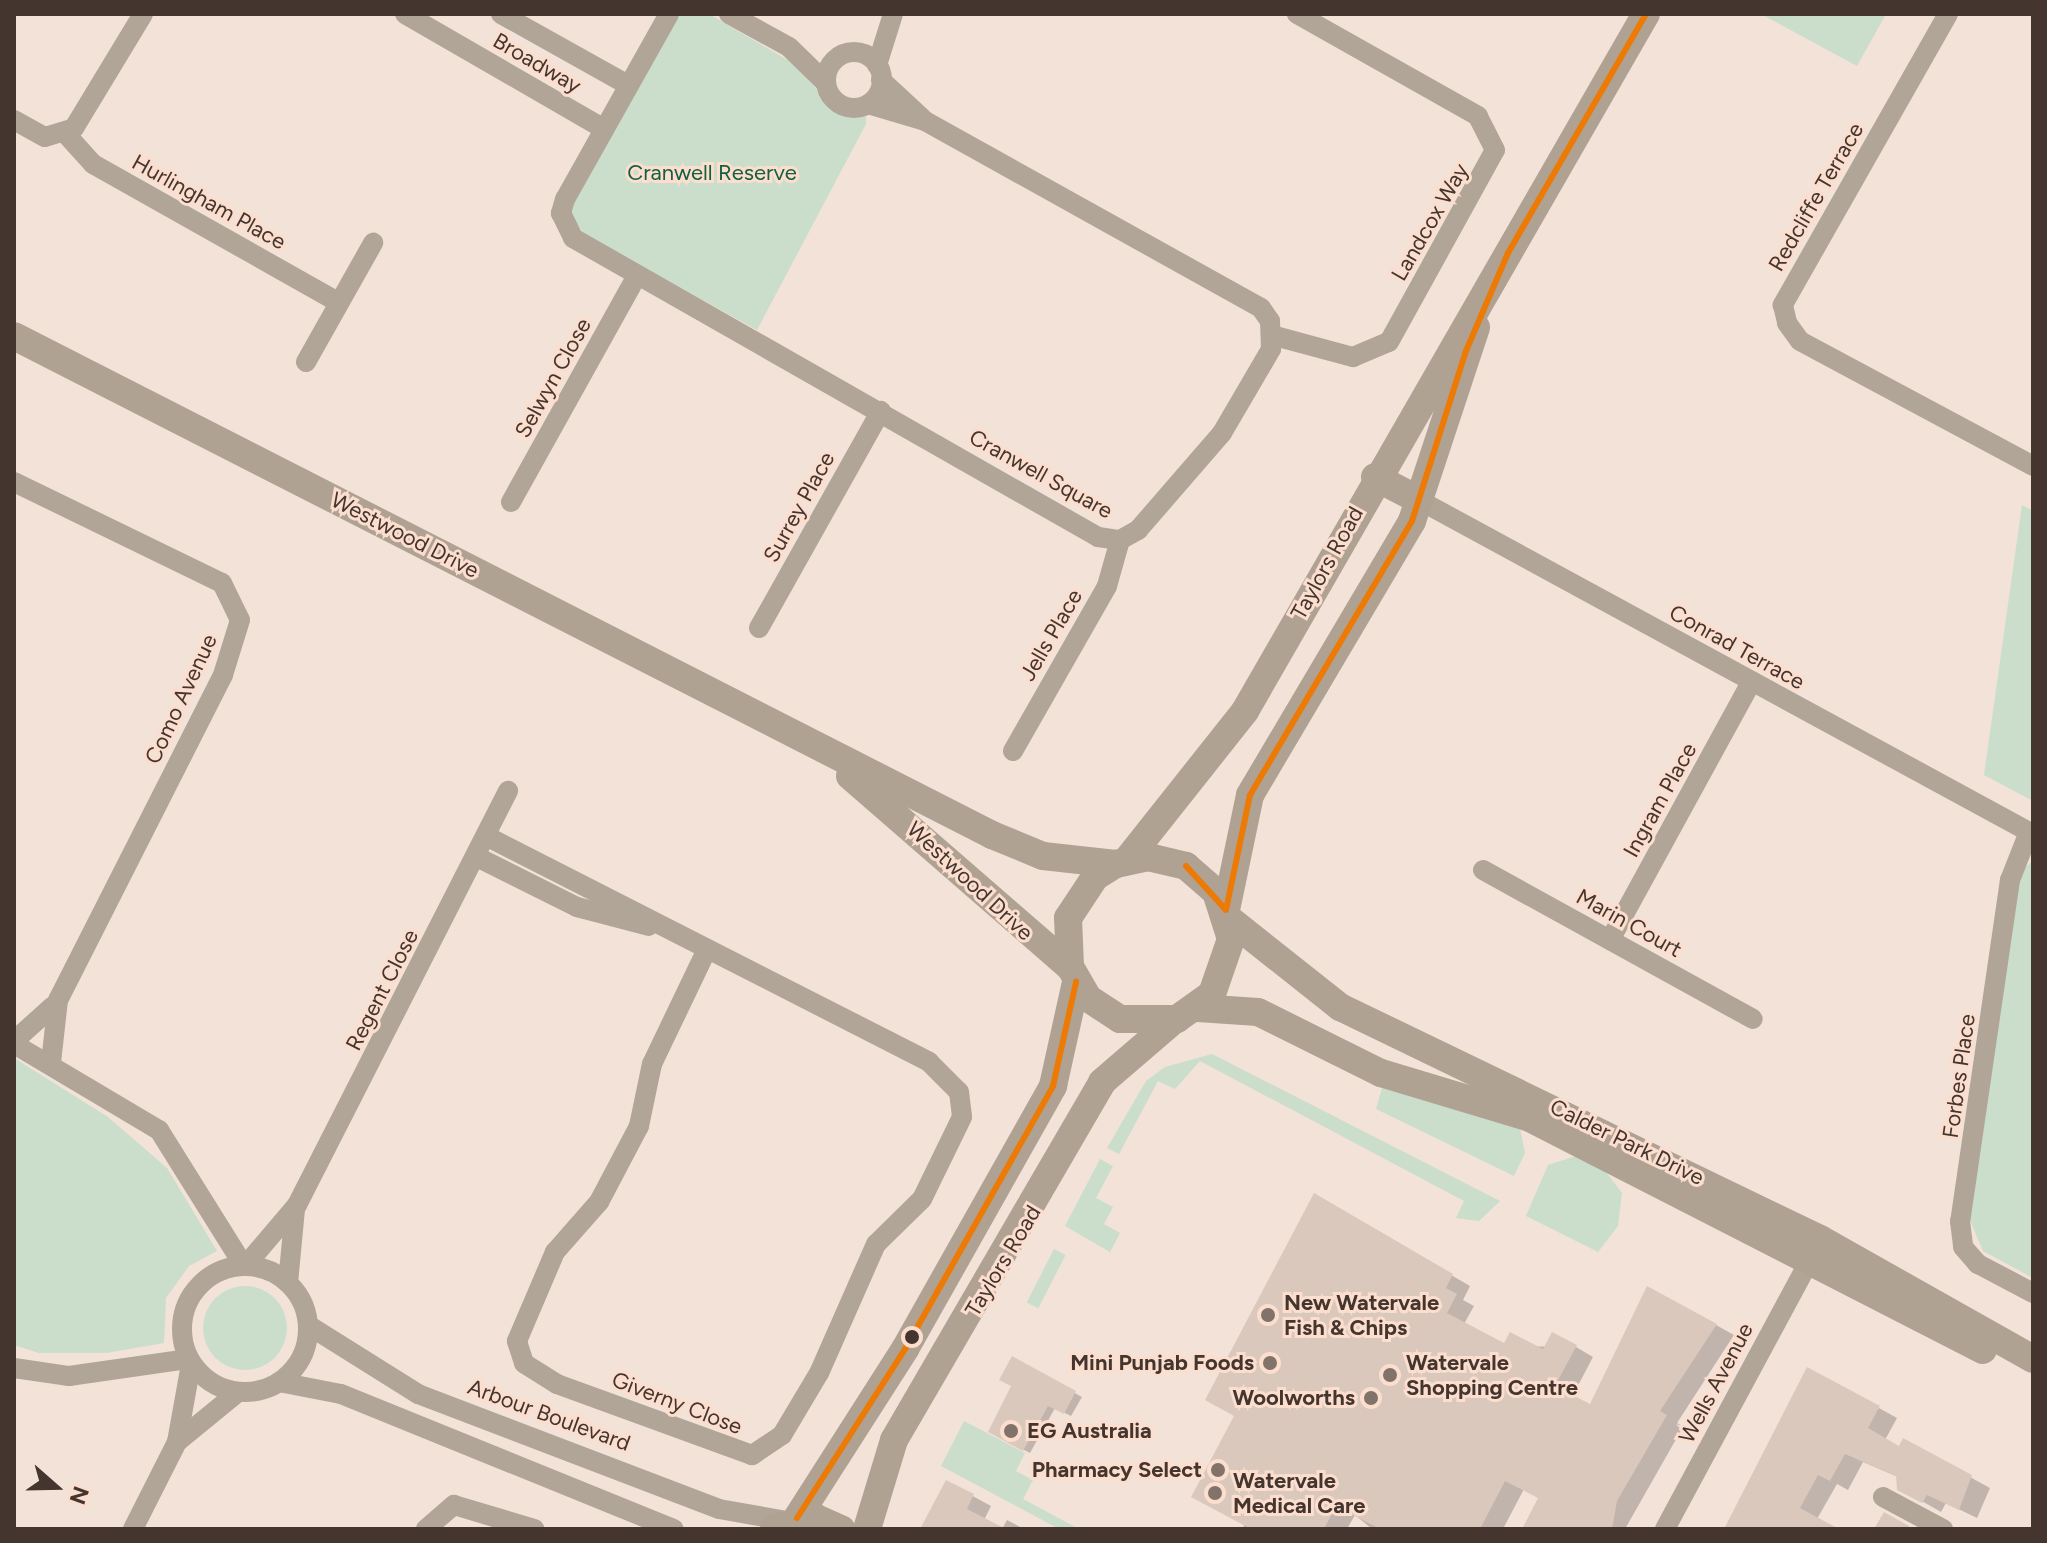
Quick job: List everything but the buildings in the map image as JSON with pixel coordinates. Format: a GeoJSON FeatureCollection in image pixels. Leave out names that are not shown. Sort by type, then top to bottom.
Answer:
{"type":"FeatureCollection","features":[{"type":"Feature","properties":{"kind":"main road","name":"Taylors Road"},"geometry":{"type":"LineString","coordinates":[[1122,862],[1245,711],[1375,477],[1646,14]]}},
{"type":"Feature","properties":{"kind":"main road","name":"Taylors Road"},"geometry":{"type":"LineString","coordinates":[[1227,915],[1250,795],[1419,500],[1466,351],[1508,253]]}},
{"type":"Feature","properties":{"kind":"main road","name":"Westwood Drive"},"geometry":{"type":"LineString","coordinates":[[14,336],[1020,848],[1122,862]]}},
{"type":"Feature","properties":{"kind":"main road"},"geometry":{"type":"LineString","coordinates":[[1375,477],[1419,500]]}},
{"type":"Feature","properties":{"kind":"main road","name":"Westwood Drive"},"geometry":{"type":"LineString","coordinates":[[795,734],[1073,975]]}},
{"type":"Feature","properties":{"kind":"main road"},"geometry":{"type":"LineString","coordinates":[[1122,862],[1186,866],[1227,915],[1230,958],[1187,1013],[1120,1019],[1073,975],[1068,918],[1087,886],[1122,862]]}},
{"type":"Feature","properties":{"kind":"main road","name":"Calder Park Drive"},"geometry":{"type":"LineString","coordinates":[[1227,915],[1340,1007],[2033,1359]]}},
{"type":"Feature","properties":{"kind":"main road","name":"Taylors Road"},"geometry":{"type":"LineString","coordinates":[[786,1522],[905,1349],[1053,1086],[1073,975]]}},
{"type":"Feature","properties":{"kind":"main road","name":"Calder Park Drive"},"geometry":{"type":"LineString","coordinates":[[1187,1013],[1258,1012],[1381,1073],[1558,1120]]}},
{"type":"Feature","properties":{"kind":"main road","name":"Taylors Road"},"geometry":{"type":"LineString","coordinates":[[867,1529],[894,1440],[1102,1082],[1125,1055],[1187,1013]]}},
{"type":"Feature","properties":{"kind":"main road","name":"Calder Park Drive"},"geometry":{"type":"LineString","coordinates":[[1815,1250],[2033,1376]]}},
{"type":"Feature","properties":{"kind":"main road"},"geometry":{"type":"LineString","coordinates":[[786,1522],[841,1529]]}},
{"type":"Feature","properties":{"kind":"street"},"geometry":{"type":"LineString","coordinates":[[14,120],[45,137],[65,133],[84,116],[143,14]]}},
{"type":"Feature","properties":{"kind":"street","name":"Broadway"},"geometry":{"type":"LineString","coordinates":[[405,14],[604,129]]}},
{"type":"Feature","properties":{"kind":"street","name":"Broadway"},"geometry":{"type":"LineString","coordinates":[[501,14],[628,85]]}},
{"type":"Feature","properties":{"kind":"street","name":"Cranwell Square"},"geometry":{"type":"LineString","coordinates":[[669,14],[561,213],[573,238],[1098,537],[1120,540],[1138,530],[1222,433],[1275,336]]}},
{"type":"Feature","properties":{"kind":"street"},"geometry":{"type":"LineString","coordinates":[[729,14],[789,47],[826,83],[841,104],[868,104],[925,121],[1261,308],[1275,336]]}},
{"type":"Feature","properties":{"kind":"street","name":"Landcox Way"},"geometry":{"type":"LineString","coordinates":[[1275,336],[1353,357],[1389,342],[1495,150],[1478,116],[1297,14]]}},
{"type":"Feature","properties":{"kind":"street","name":"Redcliffe Terrace"},"geometry":{"type":"LineString","coordinates":[[1948,14],[1783,305],[1787,323],[1800,341],[2033,466]]}},
{"type":"Feature","properties":{"kind":"street"},"geometry":{"type":"LineString","coordinates":[[826,83],[844,55],[892,16]]}},
{"type":"Feature","properties":{"kind":"street"},"geometry":{"type":"LineString","coordinates":[[868,104],[892,16]]}},
{"type":"Feature","properties":{"kind":"street"},"geometry":{"type":"LineString","coordinates":[[789,47],[844,55],[879,72],[925,121]]}},
{"type":"Feature","properties":{"kind":"street","name":"Hurlingham Place"},"geometry":{"type":"LineString","coordinates":[[65,133],[93,164],[338,302]]}},
{"type":"Feature","properties":{"kind":"street"},"geometry":{"type":"LineString","coordinates":[[306,362],[373,243]]}},
{"type":"Feature","properties":{"kind":"street","name":"Selwyn Close"},"geometry":{"type":"LineString","coordinates":[[511,502],[637,276]]}},
{"type":"Feature","properties":{"kind":"street","name":"Surrey Place"},"geometry":{"type":"LineString","coordinates":[[759,628],[881,411]]}},
{"type":"Feature","properties":{"kind":"street","name":"Como Avenue"},"geometry":{"type":"LineString","coordinates":[[14,482],[222,583],[239,606],[223,675],[58,1000],[14,1042]]}},
{"type":"Feature","properties":{"kind":"street","name":"Conrad Terrace"},"geometry":{"type":"LineString","coordinates":[[1419,500],[2031,833]]}},
{"type":"Feature","properties":{"kind":"street","name":"Jells Place"},"geometry":{"type":"LineString","coordinates":[[1013,751],[1107,586],[1120,540]]}},
{"type":"Feature","properties":{"kind":"street","name":"Ingram Place"},"geometry":{"type":"LineString","coordinates":[[1610,940],[1751,682]]}},
{"type":"Feature","properties":{"kind":"street","name":"Regent Close"},"geometry":{"type":"LineString","coordinates":[[245,1265],[295,1209],[488,837],[508,791]]}},
{"type":"Feature","properties":{"kind":"street","name":"Forbes Place"},"geometry":{"type":"LineString","coordinates":[[2031,833],[2010,880],[1960,1221],[1963,1247],[1978,1264],[2033,1293]]}},
{"type":"Feature","properties":{"kind":"street","name":"Giverny Close"},"geometry":{"type":"LineString","coordinates":[[488,837],[929,1062],[955,1083],[963,1104],[922,1199],[876,1244],[800,1406],[772,1447],[752,1455],[546,1378],[524,1363],[517,1341],[555,1252],[599,1202],[639,1126],[652,1064],[707,949]]}},
{"type":"Feature","properties":{"kind":"street","name":"Giverny Close"},"geometry":{"type":"LineString","coordinates":[[477,857],[577,907],[665,928]]}},
{"type":"Feature","properties":{"kind":"street","name":"Marin Court"},"geometry":{"type":"LineString","coordinates":[[1483,870],[1753,1019]]}},
{"type":"Feature","properties":{"kind":"street","name":"Como Avenue"},"geometry":{"type":"LineString","coordinates":[[51,1062],[58,1000]]}},
{"type":"Feature","properties":{"kind":"street"},"geometry":{"type":"LineString","coordinates":[[14,1042],[159,1130],[245,1265],[288,1283],[308,1325],[301,1358],[279,1382]]}},
{"type":"Feature","properties":{"kind":"street","name":"Regent Close"},"geometry":{"type":"LineString","coordinates":[[288,1283],[295,1209]]}},
{"type":"Feature","properties":{"kind":"street","name":"Wells Avenue"},"geometry":{"type":"LineString","coordinates":[[1665,1529],[1815,1250]]}},
{"type":"Feature","properties":{"kind":"street"},"geometry":{"type":"LineString","coordinates":[[133,1529],[177,1442],[190,1362],[181,1322],[191,1296],[210,1276],[245,1265]]}},
{"type":"Feature","properties":{"kind":"street","name":"Arbour Boulevard"},"geometry":{"type":"LineString","coordinates":[[308,1325],[418,1394],[719,1509],[786,1522]]}},
{"type":"Feature","properties":{"kind":"street"},"geometry":{"type":"LineString","coordinates":[[14,1368],[69,1376],[190,1362],[238,1392]]}},
{"type":"Feature","properties":{"kind":"street"},"geometry":{"type":"LineString","coordinates":[[177,1442],[238,1392],[279,1382],[341,1394],[674,1529]]}},
{"type":"Feature","properties":{"kind":"street"},"geometry":{"type":"LineString","coordinates":[[1883,1497],[1943,1529]]}},
{"type":"Feature","properties":{"kind":"street"},"geometry":{"type":"LineString","coordinates":[[426,1529],[454,1505],[534,1529]]}},
{"type":"Feature","properties":{"kind":"green space","name":"Cranwell Reserve"},"geometry":{"type":"Polygon","coordinates":[[[677,14],[709,14],[798,66],[835,112],[866,111],[866,124],[757,330],[585,235],[570,215],[570,194],[677,14]]]}},
{"type":"Feature","properties":{"kind":"green space"},"geometry":{"type":"Polygon","coordinates":[[[1761,14],[1886,14],[1857,66],[1761,14]]]}},
{"type":"Feature","properties":{"kind":"green space"},"geometry":{"type":"Polygon","coordinates":[[[2022,505],[2033,511],[2033,801],[1984,775],[2022,505]]]}},
{"type":"Feature","properties":{"kind":"green space"},"geometry":{"type":"Polygon","coordinates":[[[2033,861],[2033,1278],[1983,1251],[1967,1213],[2015,875],[2033,861]]]}},
{"type":"Feature","properties":{"kind":"green space"},"geometry":{"type":"Polygon","coordinates":[[[1212,1054],[1500,1201],[1479,1221],[1456,1218],[1464,1201],[1200,1061],[1175,1089],[1158,1081],[1119,1154],[1107,1148],[1146,1081],[1165,1067],[1212,1054]]]}},
{"type":"Feature","properties":{"kind":"green space"},"geometry":{"type":"Polygon","coordinates":[[[14,1058],[108,1117],[167,1168],[217,1251],[189,1266],[166,1298],[164,1343],[106,1353],[39,1353],[14,1345],[14,1058]]]}},
{"type":"Feature","properties":{"kind":"green space"},"geometry":{"type":"Polygon","coordinates":[[[1382,1088],[1520,1128],[1525,1153],[1514,1176],[1376,1109],[1382,1088]]]}},
{"type":"Feature","properties":{"kind":"green space"},"geometry":{"type":"Polygon","coordinates":[[[1579,1155],[1602,1167],[1622,1193],[1618,1226],[1598,1252],[1526,1216],[1548,1165],[1579,1155]]]}},
{"type":"Feature","properties":{"kind":"green space"},"geometry":{"type":"Polygon","coordinates":[[[1100,1159],[1113,1166],[1096,1198],[1113,1207],[1104,1224],[1120,1233],[1110,1252],[1065,1226],[1100,1159]]]}},
{"type":"Feature","properties":{"kind":"green space"},"geometry":{"type":"Polygon","coordinates":[[[1054,1249],[1066,1255],[1038,1308],[1027,1302],[1054,1249]]]}},
{"type":"Feature","properties":{"kind":"green space"},"geometry":{"type":"Polygon","coordinates":[[[237,1286],[253,1286],[269,1293],[280,1304],[287,1328],[284,1344],[275,1358],[253,1370],[237,1370],[221,1363],[210,1352],[203,1336],[203,1320],[210,1304],[221,1293],[237,1286]]]}},
{"type":"Feature","properties":{"kind":"green space"},"geometry":{"type":"Polygon","coordinates":[[[964,1421],[1025,1453],[1016,1471],[1033,1480],[1023,1499],[1079,1529],[1059,1529],[941,1466],[964,1421]]]}},
{"type":"Feature","properties":{"kind":"transit line"},"geometry":{"type":"LineString","coordinates":[[1226,910],[1250,795],[1412,521],[1466,351],[1508,253],[1646,14]]}},
{"type":"Feature","properties":{"kind":"transit line"},"geometry":{"type":"LineString","coordinates":[[1186,866],[1226,910]]}},
{"type":"Feature","properties":{"kind":"transit line"},"geometry":{"type":"LineString","coordinates":[[797,1518],[905,1349],[1053,1086],[1076,982]]}},
{"type":"Feature","properties":{"kind":"place","name":"New Watervale Fish & Chips"},"geometry":{"type":"Point","coordinates":[1268,1315]}},
{"type":"Feature","properties":{"kind":"place","name":"Mini Punjab Foods"},"geometry":{"type":"Point","coordinates":[1270,1363]}},
{"type":"Feature","properties":{"kind":"place","name":"Watervale Shopping Centre"},"geometry":{"type":"Point","coordinates":[1390,1375]}},
{"type":"Feature","properties":{"kind":"place","name":"Woolworths"},"geometry":{"type":"Point","coordinates":[1371,1398]}},
{"type":"Feature","properties":{"kind":"place","name":"EG Australia"},"geometry":{"type":"Point","coordinates":[1011,1431]}},
{"type":"Feature","properties":{"kind":"place","name":"Pharmacy Select"},"geometry":{"type":"Point","coordinates":[1218,1470]}},
{"type":"Feature","properties":{"kind":"place","name":"Watervale Medical Care"},"geometry":{"type":"Point","coordinates":[1215,1493]}}]}
